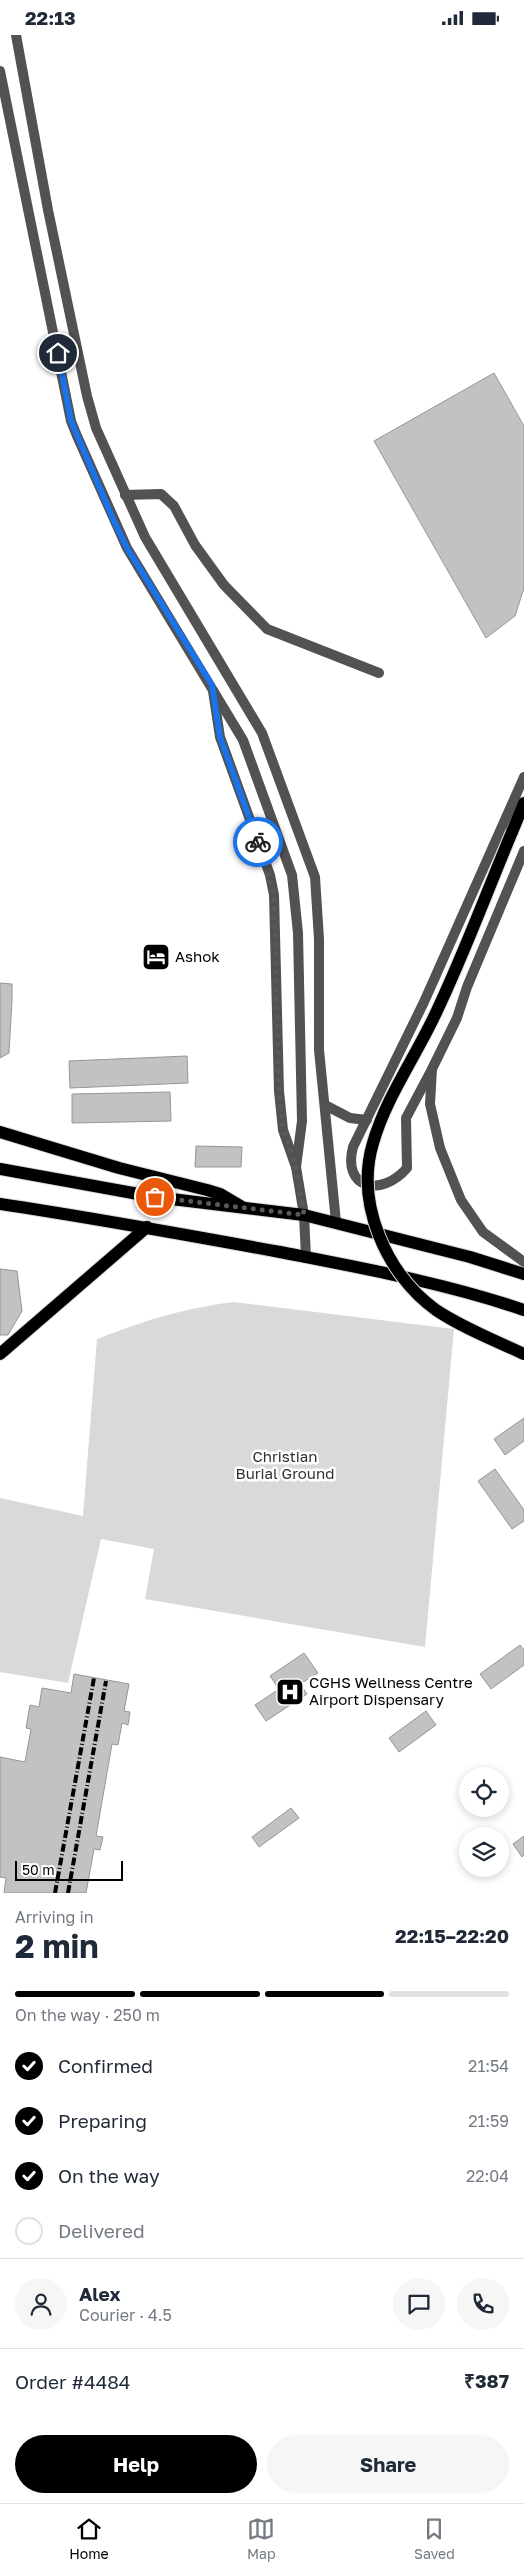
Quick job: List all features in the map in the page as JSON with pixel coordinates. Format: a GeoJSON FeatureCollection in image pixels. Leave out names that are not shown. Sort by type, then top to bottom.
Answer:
{"type":"FeatureCollection","features":[{"type":"Feature","properties":{"kind":"main road"},"geometry":{"type":"LineString","coordinates":[[524,803],[434,1017],[390,1099],[381,1121],[373,1144],[368,1189],[380,1239],[392,1261],[417,1293],[435,1309],[462,1326],[524,1353]]}},
{"type":"Feature","properties":{"kind":"main road"},"geometry":{"type":"LineString","coordinates":[[0,1132],[119,1168],[207,1189],[226,1197],[245,1209]]}},
{"type":"Feature","properties":{"kind":"main road"},"geometry":{"type":"LineString","coordinates":[[0,1169],[155,1197],[304,1215],[336,1222],[524,1274]]}},
{"type":"Feature","properties":{"kind":"main road"},"geometry":{"type":"LineString","coordinates":[[0,1204],[147,1227],[306,1257],[478,1294],[524,1310]]}},
{"type":"Feature","properties":{"kind":"main road"},"geometry":{"type":"LineString","coordinates":[[0,1354],[147,1227]]}},
{"type":"Feature","properties":{"kind":"street"},"geometry":{"type":"LineString","coordinates":[[16,35],[47,201],[91,412],[125,495],[153,551],[262,733],[311,863],[317,894],[319,1050],[336,1222]]}},
{"type":"Feature","properties":{"kind":"street"},"geometry":{"type":"LineString","coordinates":[[0,71],[71,421],[127,548],[212,685],[251,758],[296,889],[302,1121],[296,1167]]}},
{"type":"Feature","properties":{"kind":"street"},"geometry":{"type":"LineString","coordinates":[[125,495],[161,494],[174,506],[195,545],[224,585],[267,629],[379,673]]}},
{"type":"Feature","properties":{"kind":"street"},"geometry":{"type":"LineString","coordinates":[[212,685],[220,737],[270,875],[274,895],[279,1091],[283,1131],[296,1167],[304,1215],[306,1257]]}},
{"type":"Feature","properties":{"kind":"street"},"geometry":{"type":"LineString","coordinates":[[524,777],[424,1002],[353,1147],[350,1157],[352,1169],[362,1182],[373,1187],[384,1186],[399,1177],[407,1168],[406,1118],[457,1018],[467,987],[524,851]]}},
{"type":"Feature","properties":{"kind":"street"},"geometry":{"type":"LineString","coordinates":[[432,1069],[430,1104],[440,1148],[454,1186],[483,1232],[524,1262]]}},
{"type":"Feature","properties":{"kind":"street"},"geometry":{"type":"LineString","coordinates":[[324,1105],[350,1118],[367,1120]]}},
{"type":"Feature","properties":{"kind":"green space","name":"Christian Burial Ground"},"geometry":{"type":"Polygon","coordinates":[[[234,1302],[454,1329],[425,1647],[145,1599],[154,1549],[101,1539],[68,1683],[0,1672],[0,1498],[83,1516],[97,1339],[164,1316],[234,1302]]]}},
{"type":"Feature","properties":{"kind":"building"},"geometry":{"type":"Polygon","coordinates":[[[494,373],[524,426],[524,588],[515,616],[486,638],[374,441],[494,373]]]}},
{"type":"Feature","properties":{"kind":"building"},"geometry":{"type":"Polygon","coordinates":[[[0,983],[12,984],[12,1000],[9,1053],[0,1058],[0,983]]]}},
{"type":"Feature","properties":{"kind":"building"},"geometry":{"type":"Polygon","coordinates":[[[187,1056],[188,1083],[70,1088],[69,1061],[187,1056]]]}},
{"type":"Feature","properties":{"kind":"building"},"geometry":{"type":"Polygon","coordinates":[[[170,1092],[171,1121],[72,1123],[72,1094],[170,1092]]]}},
{"type":"Feature","properties":{"kind":"building"},"geometry":{"type":"Polygon","coordinates":[[[196,1146],[242,1147],[241,1167],[195,1167],[196,1146]]]}},
{"type":"Feature","properties":{"kind":"building"},"geometry":{"type":"Polygon","coordinates":[[[0,1269],[17,1271],[22,1311],[8,1335],[0,1335],[0,1269]]]}},
{"type":"Feature","properties":{"kind":"building"},"geometry":{"type":"Polygon","coordinates":[[[524,1418],[524,1441],[505,1455],[494,1439],[524,1418]]]}},
{"type":"Feature","properties":{"kind":"building"},"geometry":{"type":"Polygon","coordinates":[[[495,1469],[524,1510],[524,1521],[512,1529],[478,1481],[495,1469]]]}},
{"type":"Feature","properties":{"kind":"building"},"geometry":{"type":"Polygon","coordinates":[[[520,1645],[524,1650],[524,1665],[491,1689],[480,1674],[520,1645]]]}},
{"type":"Feature","properties":{"kind":"building"},"geometry":{"type":"Polygon","coordinates":[[[304,1653],[318,1673],[300,1684],[307,1694],[266,1721],[255,1705],[279,1689],[270,1676],[304,1653]]]}},
{"type":"Feature","properties":{"kind":"building"},"geometry":{"type":"Polygon","coordinates":[[[74,1674],[129,1684],[124,1711],[130,1712],[128,1725],[122,1723],[118,1745],[112,1744],[96,1836],[103,1837],[100,1850],[94,1849],[86,1893],[4,1893],[6,1878],[0,1877],[0,1757],[25,1762],[31,1729],[26,1728],[30,1705],[39,1707],[42,1688],[71,1693],[74,1674]]]}},
{"type":"Feature","properties":{"kind":"building"},"geometry":{"type":"Polygon","coordinates":[[[426,1711],[436,1725],[399,1752],[389,1738],[426,1711]]]}},
{"type":"Feature","properties":{"kind":"building"},"geometry":{"type":"Polygon","coordinates":[[[291,1808],[299,1818],[259,1847],[252,1837],[291,1808]]]}},
{"type":"Feature","properties":{"kind":"building"},"geometry":{"type":"Polygon","coordinates":[[[524,1836],[524,1855],[522,1857],[513,1844],[524,1836]]]}},
{"type":"Feature","properties":{"kind":"railway"},"geometry":{"type":"LineString","coordinates":[[55,1893],[94,1678]]}},
{"type":"Feature","properties":{"kind":"railway"},"geometry":{"type":"LineString","coordinates":[[68,1893],[106,1681]]}},
{"type":"Feature","properties":{"kind":"way so far"},"geometry":{"type":"LineString","coordinates":[[155,1197],[304,1215],[296,1167],[282,1123],[279,1091],[274,895],[270,875],[258,842]]}},
{"type":"Feature","properties":{"kind":"place","name":"Ashok"},"geometry":{"type":"Point","coordinates":[156,957]}},
{"type":"Feature","properties":{"kind":"place","name":"CGHS Wellness Centre Airport Dispensary"},"geometry":{"type":"Point","coordinates":[290,1692]}},
{"type":"Feature","properties":{"kind":"route"},"geometry":{"type":"LineString","coordinates":[[58,353],[71,421],[114,521],[127,548],[212,685],[220,737],[258,842]]}}]}
